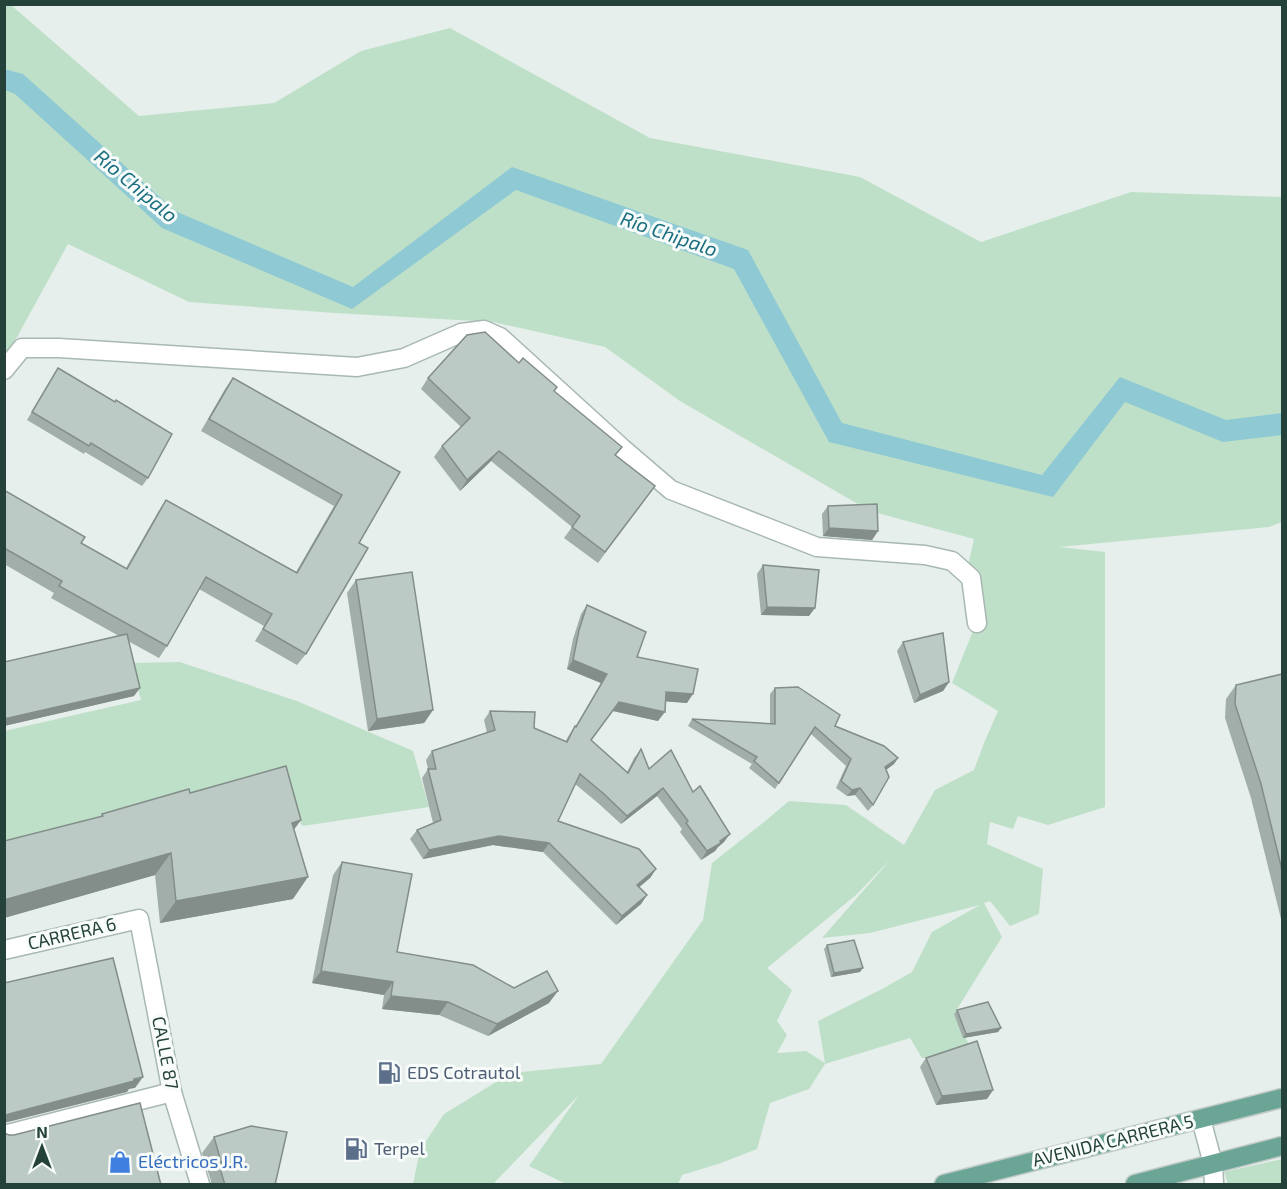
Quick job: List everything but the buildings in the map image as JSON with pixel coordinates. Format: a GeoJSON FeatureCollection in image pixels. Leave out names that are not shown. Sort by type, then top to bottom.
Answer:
{"type":"FeatureCollection","features":[{"type":"Feature","properties":{"kind":"main road","name":"AVENIDA CARRERA 5"},"geometry":{"type":"LineString","coordinates":[[944,1185],[1282,1098]]}},
{"type":"Feature","properties":{"kind":"main road"},"geometry":{"type":"LineString","coordinates":[[1135,1185],[1282,1146]]}},
{"type":"Feature","properties":{"kind":"street"},"geometry":{"type":"LineString","coordinates":[[4,370],[22,348],[59,348],[357,367],[404,358],[461,333],[484,330],[500,337],[671,490],[817,548],[925,555],[952,561],[971,578],[977,623]]}},
{"type":"Feature","properties":{"kind":"street","name":"CARRERA 6"},"geometry":{"type":"LineString","coordinates":[[4,950],[139,919]]}},
{"type":"Feature","properties":{"kind":"street","name":"CALLE 87"},"geometry":{"type":"LineString","coordinates":[[139,919],[172,1092],[200,1185]]}},
{"type":"Feature","properties":{"kind":"street"},"geometry":{"type":"LineString","coordinates":[[4,1135],[172,1092]]}},
{"type":"Feature","properties":{"kind":"street"},"geometry":{"type":"LineString","coordinates":[[1201,1119],[1214,1164],[1214,1185]]}},
{"type":"Feature","properties":{"kind":"green space"},"geometry":{"type":"Polygon","coordinates":[[[5,5],[11,5],[139,116],[274,103],[361,51],[450,28],[650,138],[860,177],[981,242],[1131,192],[1282,197],[1282,522],[1269,527],[1059,547],[1105,552],[1105,807],[1048,825],[1018,816],[1013,829],[990,822],[987,844],[1043,869],[1039,914],[1010,926],[990,901],[984,903],[1002,937],[954,1014],[973,1053],[922,1058],[910,1038],[825,1064],[809,1089],[770,1103],[757,1149],[682,1175],[678,1184],[566,1184],[529,1166],[579,1095],[493,1184],[413,1184],[420,1150],[444,1114],[511,1073],[601,1064],[703,920],[712,863],[789,801],[846,805],[904,845],[935,790],[974,770],[998,711],[952,683],[973,631],[987,627],[965,579],[974,539],[870,511],[680,401],[605,347],[493,322],[189,302],[68,244],[5,359],[5,5]],[[891,859],[856,895],[767,968],[792,990],[777,1021],[787,1035],[777,1053],[806,1051],[825,1063],[818,1021],[912,972],[932,932],[980,905],[870,933],[822,938],[891,859]]]}},
{"type":"Feature","properties":{"kind":"green space"},"geometry":{"type":"Polygon","coordinates":[[[180,662],[297,701],[413,751],[429,807],[303,826],[262,779],[5,843],[4,731],[141,700],[131,663],[180,662]]]}},
{"type":"Feature","properties":{"kind":"green space"},"geometry":{"type":"Polygon","coordinates":[[[1282,1159],[1282,1184],[1228,1184],[1224,1172],[1282,1159]]]}},
{"type":"Feature","properties":{"kind":"water","name":"Río Chipalo"},"geometry":{"type":"Polygon","coordinates":[[[4,69],[23,74],[175,211],[353,287],[512,167],[748,250],[842,423],[1042,475],[1120,377],[1226,420],[1282,413],[1282,435],[1223,442],[1125,402],[1053,497],[829,442],[734,269],[516,190],[352,309],[162,228],[15,94],[5,90],[4,69]]]}},
{"type":"Feature","properties":{"kind":"place","name":"EDS Cotrautol"},"geometry":{"type":"Point","coordinates":[389,1073]}},
{"type":"Feature","properties":{"kind":"place","name":"Terpel"},"geometry":{"type":"Point","coordinates":[356,1149]}},
{"type":"Feature","properties":{"kind":"place","name":"Eléctricos J.R."},"geometry":{"type":"Point","coordinates":[120,1162]}}]}
